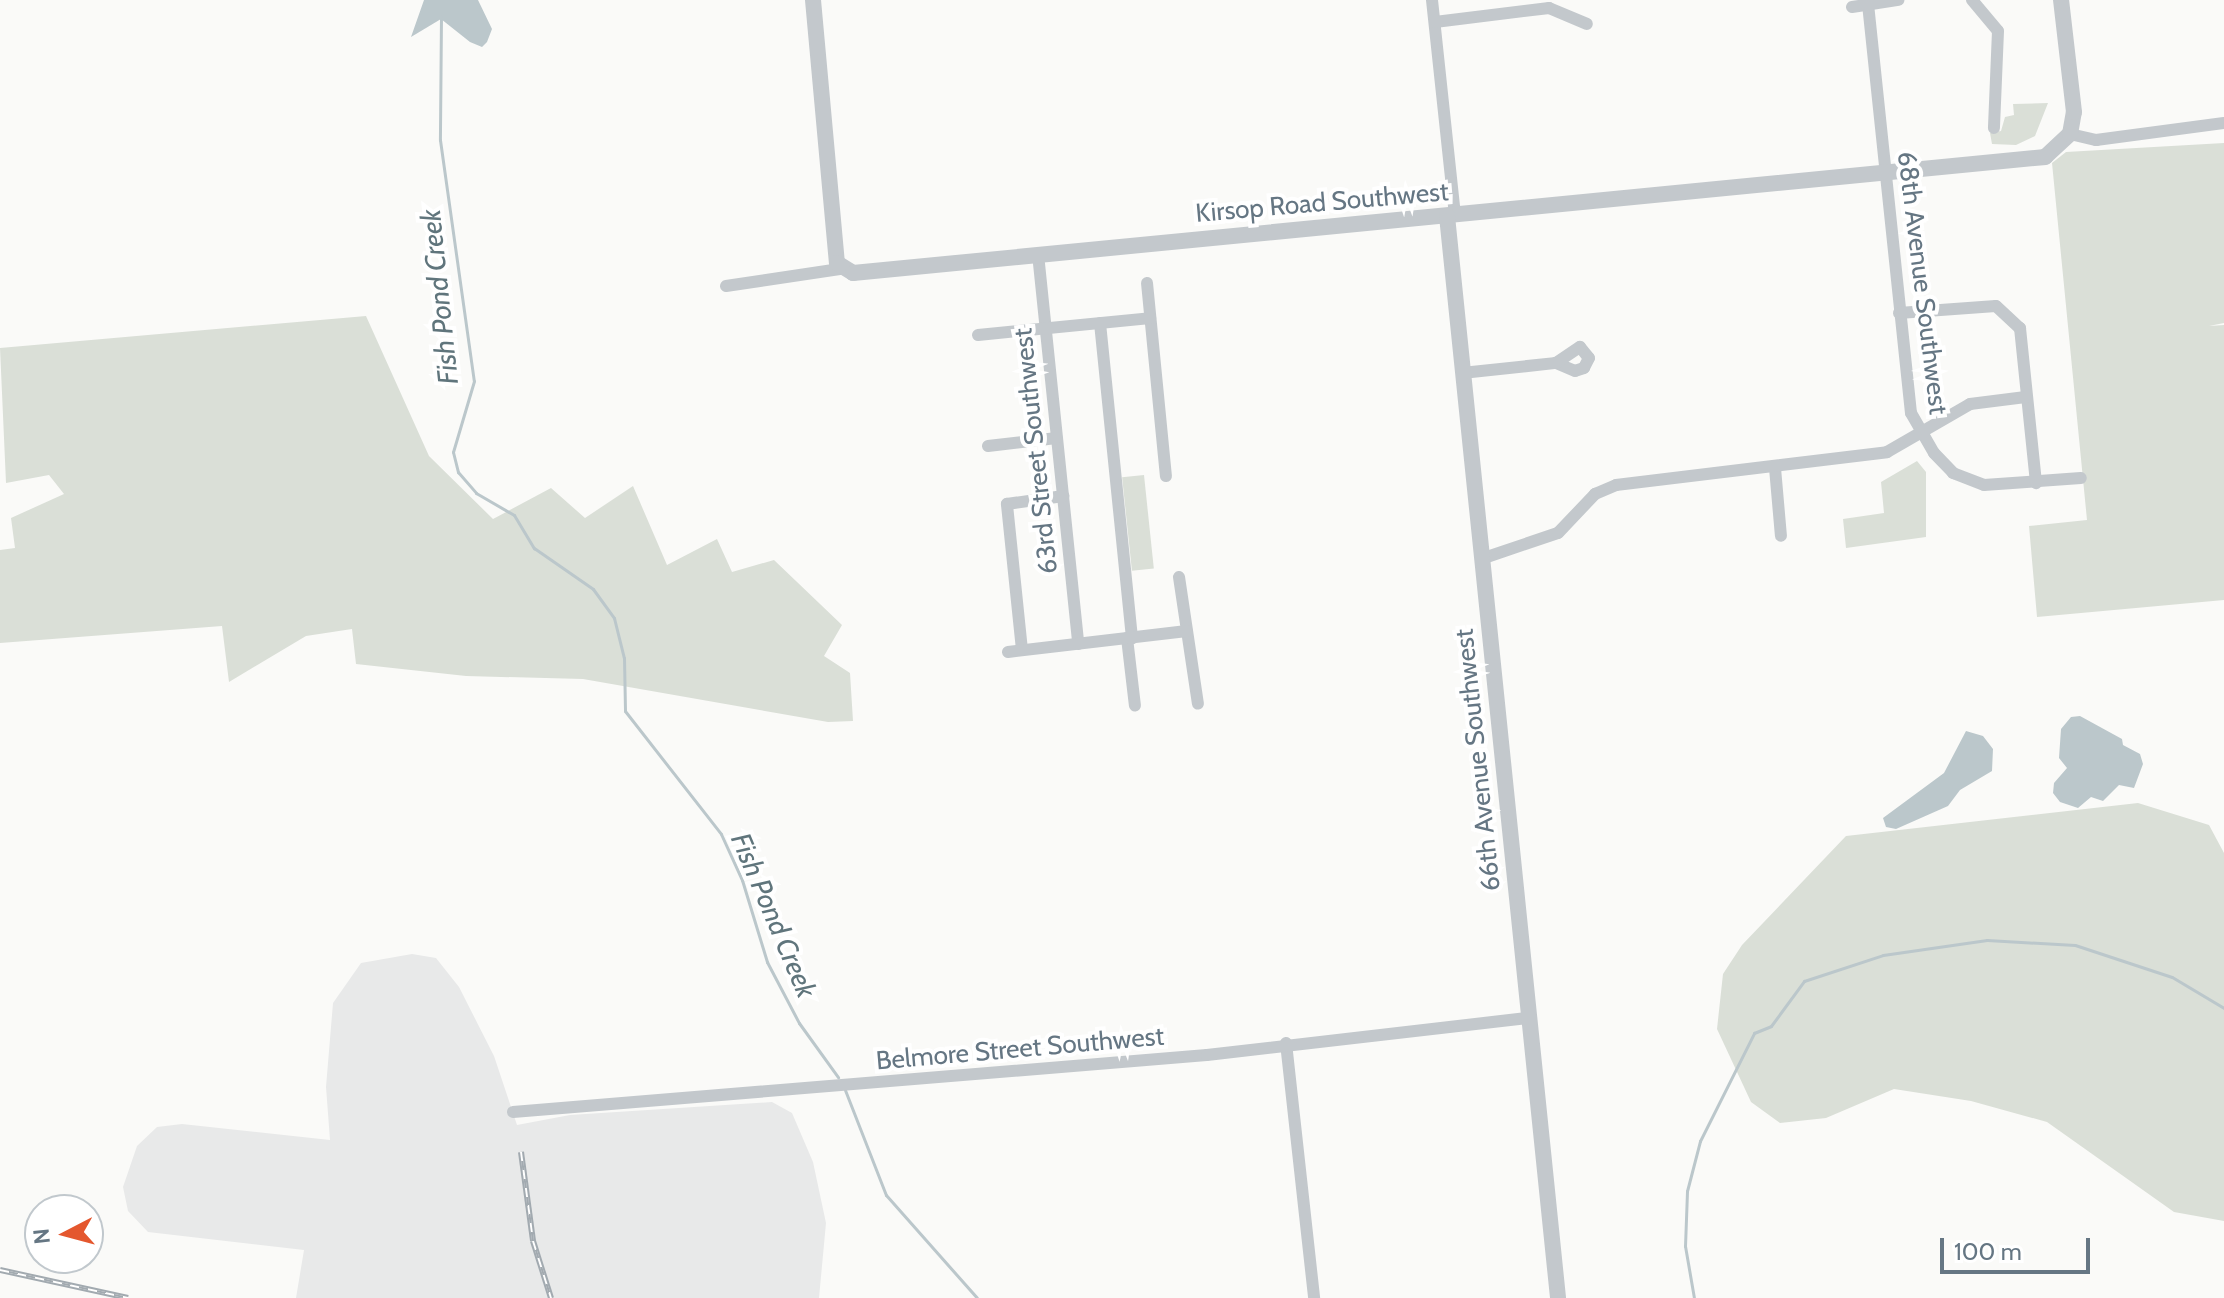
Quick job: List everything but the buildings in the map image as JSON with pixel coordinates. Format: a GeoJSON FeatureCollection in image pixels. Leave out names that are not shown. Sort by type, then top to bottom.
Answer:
{"type":"FeatureCollection","features":[{"type":"Feature","properties":{"kind":"street"},"geometry":{"type":"LineString","coordinates":[[726,286],[840,269],[831,219],[813,0]]}},
{"type":"Feature","properties":{"kind":"street","name":"66th Avenue Southwest"},"geometry":{"type":"LineString","coordinates":[[1432,0],[1462,373],[1558,1298]]}},
{"type":"Feature","properties":{"kind":"street"},"geometry":{"type":"LineString","coordinates":[[1852,7],[1898,0]]}},
{"type":"Feature","properties":{"kind":"street"},"geometry":{"type":"LineString","coordinates":[[1972,0],[1994,21],[2000,55],[1993,87],[1994,128]]}},
{"type":"Feature","properties":{"kind":"street"},"geometry":{"type":"LineString","coordinates":[[2061,0],[2073,101],[2070,134],[2096,140],[2224,123]]}},
{"type":"Feature","properties":{"kind":"street","name":"68th Avenue Southwest"},"geometry":{"type":"LineString","coordinates":[[1868,4],[1911,413],[1921,435],[1953,473],[1984,485],[2081,478]]}},
{"type":"Feature","properties":{"kind":"street"},"geometry":{"type":"LineString","coordinates":[[1435,22],[1549,8],[1587,24]]}},
{"type":"Feature","properties":{"kind":"street","name":"Kirsop Road Southwest"},"geometry":{"type":"LineString","coordinates":[[840,269],[853,273],[2045,157],[2070,134]]}},
{"type":"Feature","properties":{"kind":"street","name":"63rd Street Southwest"},"geometry":{"type":"LineString","coordinates":[[1038,254],[1078,644]]}},
{"type":"Feature","properties":{"kind":"street"},"geometry":{"type":"LineString","coordinates":[[1147,283],[1166,476]]}},
{"type":"Feature","properties":{"kind":"street"},"geometry":{"type":"LineString","coordinates":[[1899,313],[1996,306],[2020,328],[2036,483]]}},
{"type":"Feature","properties":{"kind":"street"},"geometry":{"type":"LineString","coordinates":[[978,335],[1150,318]]}},
{"type":"Feature","properties":{"kind":"street"},"geometry":{"type":"LineString","coordinates":[[1100,323],[1135,706]]}},
{"type":"Feature","properties":{"kind":"street"},"geometry":{"type":"LineString","coordinates":[[1462,373],[1556,363]]}},
{"type":"Feature","properties":{"kind":"street"},"geometry":{"type":"LineString","coordinates":[[1481,559],[1558,533],[1595,494],[1616,485],[1887,452],[1970,404],[2026,397]]}},
{"type":"Feature","properties":{"kind":"street"},"geometry":{"type":"LineString","coordinates":[[988,446],[1057,438]]}},
{"type":"Feature","properties":{"kind":"street"},"geometry":{"type":"LineString","coordinates":[[1775,468],[1781,536]]}},
{"type":"Feature","properties":{"kind":"street"},"geometry":{"type":"LineString","coordinates":[[1022,650],[1007,504],[1063,496]]}},
{"type":"Feature","properties":{"kind":"street"},"geometry":{"type":"LineString","coordinates":[[1179,577],[1198,704]]}},
{"type":"Feature","properties":{"kind":"street"},"geometry":{"type":"LineString","coordinates":[[1008,652],[1187,631]]}},
{"type":"Feature","properties":{"kind":"street","name":"Belmore Street Southwest"},"geometry":{"type":"LineString","coordinates":[[513,1112],[1194,1056],[1286,1043],[1529,1018]]}},
{"type":"Feature","properties":{"kind":"street"},"geometry":{"type":"LineString","coordinates":[[1286,1043],[1314,1298]]}},
{"type":"Feature","properties":{"kind":"shaded area"},"geometry":{"type":"Polygon","coordinates":[[[424,0],[478,0],[492,29],[487,42],[482,47],[470,42],[441,19],[411,37],[424,0]]]}},
{"type":"Feature","properties":{"kind":"shaded area"},"geometry":{"type":"Polygon","coordinates":[[[2048,103],[2035,136],[2016,145],[1992,144],[1990,133],[2001,131],[2005,117],[2014,115],[2013,104],[2048,103]]]}},
{"type":"Feature","properties":{"kind":"shaded area"},"geometry":{"type":"Polygon","coordinates":[[[2224,143],[2224,323],[2209,326],[2224,325],[2224,600],[2037,617],[2029,526],[2087,520],[2052,163],[2066,152],[2224,143]]]}},
{"type":"Feature","properties":{"kind":"shaded area"},"geometry":{"type":"Polygon","coordinates":[[[366,316],[429,456],[493,519],[551,488],[585,518],[633,486],[667,565],[717,539],[732,572],[774,560],[842,625],[824,656],[850,673],[853,721],[828,722],[583,679],[466,676],[356,664],[352,629],[306,636],[229,682],[222,626],[0,643],[0,550],[15,548],[11,518],[64,494],[49,475],[6,483],[0,348],[366,316]]]}},
{"type":"Feature","properties":{"kind":"shaded area"},"geometry":{"type":"Polygon","coordinates":[[[1917,461],[1926,472],[1926,537],[1846,548],[1843,519],[1884,513],[1881,482],[1917,461]]]}},
{"type":"Feature","properties":{"kind":"shaded area"},"geometry":{"type":"Polygon","coordinates":[[[1144,475],[1154,568],[1132,571],[1122,477],[1144,475]]]}},
{"type":"Feature","properties":{"kind":"shaded area"},"geometry":{"type":"Polygon","coordinates":[[[2080,716],[2122,739],[2123,745],[2140,754],[2143,764],[2134,788],[2119,785],[2103,801],[2091,797],[2078,808],[2060,802],[2053,793],[2054,783],[2067,768],[2059,758],[2061,729],[2071,717],[2080,716]]]}},
{"type":"Feature","properties":{"kind":"shaded area"},"geometry":{"type":"Polygon","coordinates":[[[1966,731],[1983,736],[1993,749],[1992,771],[1960,790],[1948,806],[1896,829],[1886,827],[1883,818],[1944,773],[1966,731]]]}},
{"type":"Feature","properties":{"kind":"shaded area"},"geometry":{"type":"Polygon","coordinates":[[[2138,803],[2209,825],[2224,853],[2224,1221],[2174,1212],[2047,1122],[1971,1101],[1894,1089],[1826,1118],[1780,1123],[1751,1102],[1717,1029],[1723,974],[1742,945],[1846,836],[2138,803]]]}},
{"type":"Feature","properties":{"kind":"shaded area"},"geometry":{"type":"Polygon","coordinates":[[[412,954],[436,958],[459,987],[494,1056],[517,1125],[570,1115],[772,1102],[792,1113],[813,1162],[826,1223],[819,1298],[296,1298],[304,1250],[148,1232],[128,1211],[123,1187],[137,1146],[157,1127],[182,1124],[330,1140],[326,1087],[333,1003],[361,963],[412,954]]]}},
{"type":"Feature","properties":{"kind":"waterway","name":"Fish Pond Creek"},"geometry":{"type":"LineString","coordinates":[[441,16],[440,140],[474,381],[453,452],[458,472],[476,493],[514,515],[534,548],[593,589],[614,618],[624,658],[625,711],[721,834],[742,880],[767,962],[799,1023],[838,1077]]}},
{"type":"Feature","properties":{"kind":"waterway"},"geometry":{"type":"LineString","coordinates":[[1694,1298],[1685,1246],[1687,1191],[1700,1141],[1754,1033],[1771,1026],[1804,981],[1883,955],[1987,940],[2075,945],[2172,977],[2224,1008]]}},
{"type":"Feature","properties":{"kind":"waterway","name":"Fish Pond Creek"},"geometry":{"type":"LineString","coordinates":[[845,1090],[886,1195],[977,1298]]}},
{"type":"Feature","properties":{"kind":"railway"},"geometry":{"type":"LineString","coordinates":[[521,1152],[533,1241],[551,1298]]}},
{"type":"Feature","properties":{"kind":"railway"},"geometry":{"type":"LineString","coordinates":[[0,1270],[128,1298]]}}]}
